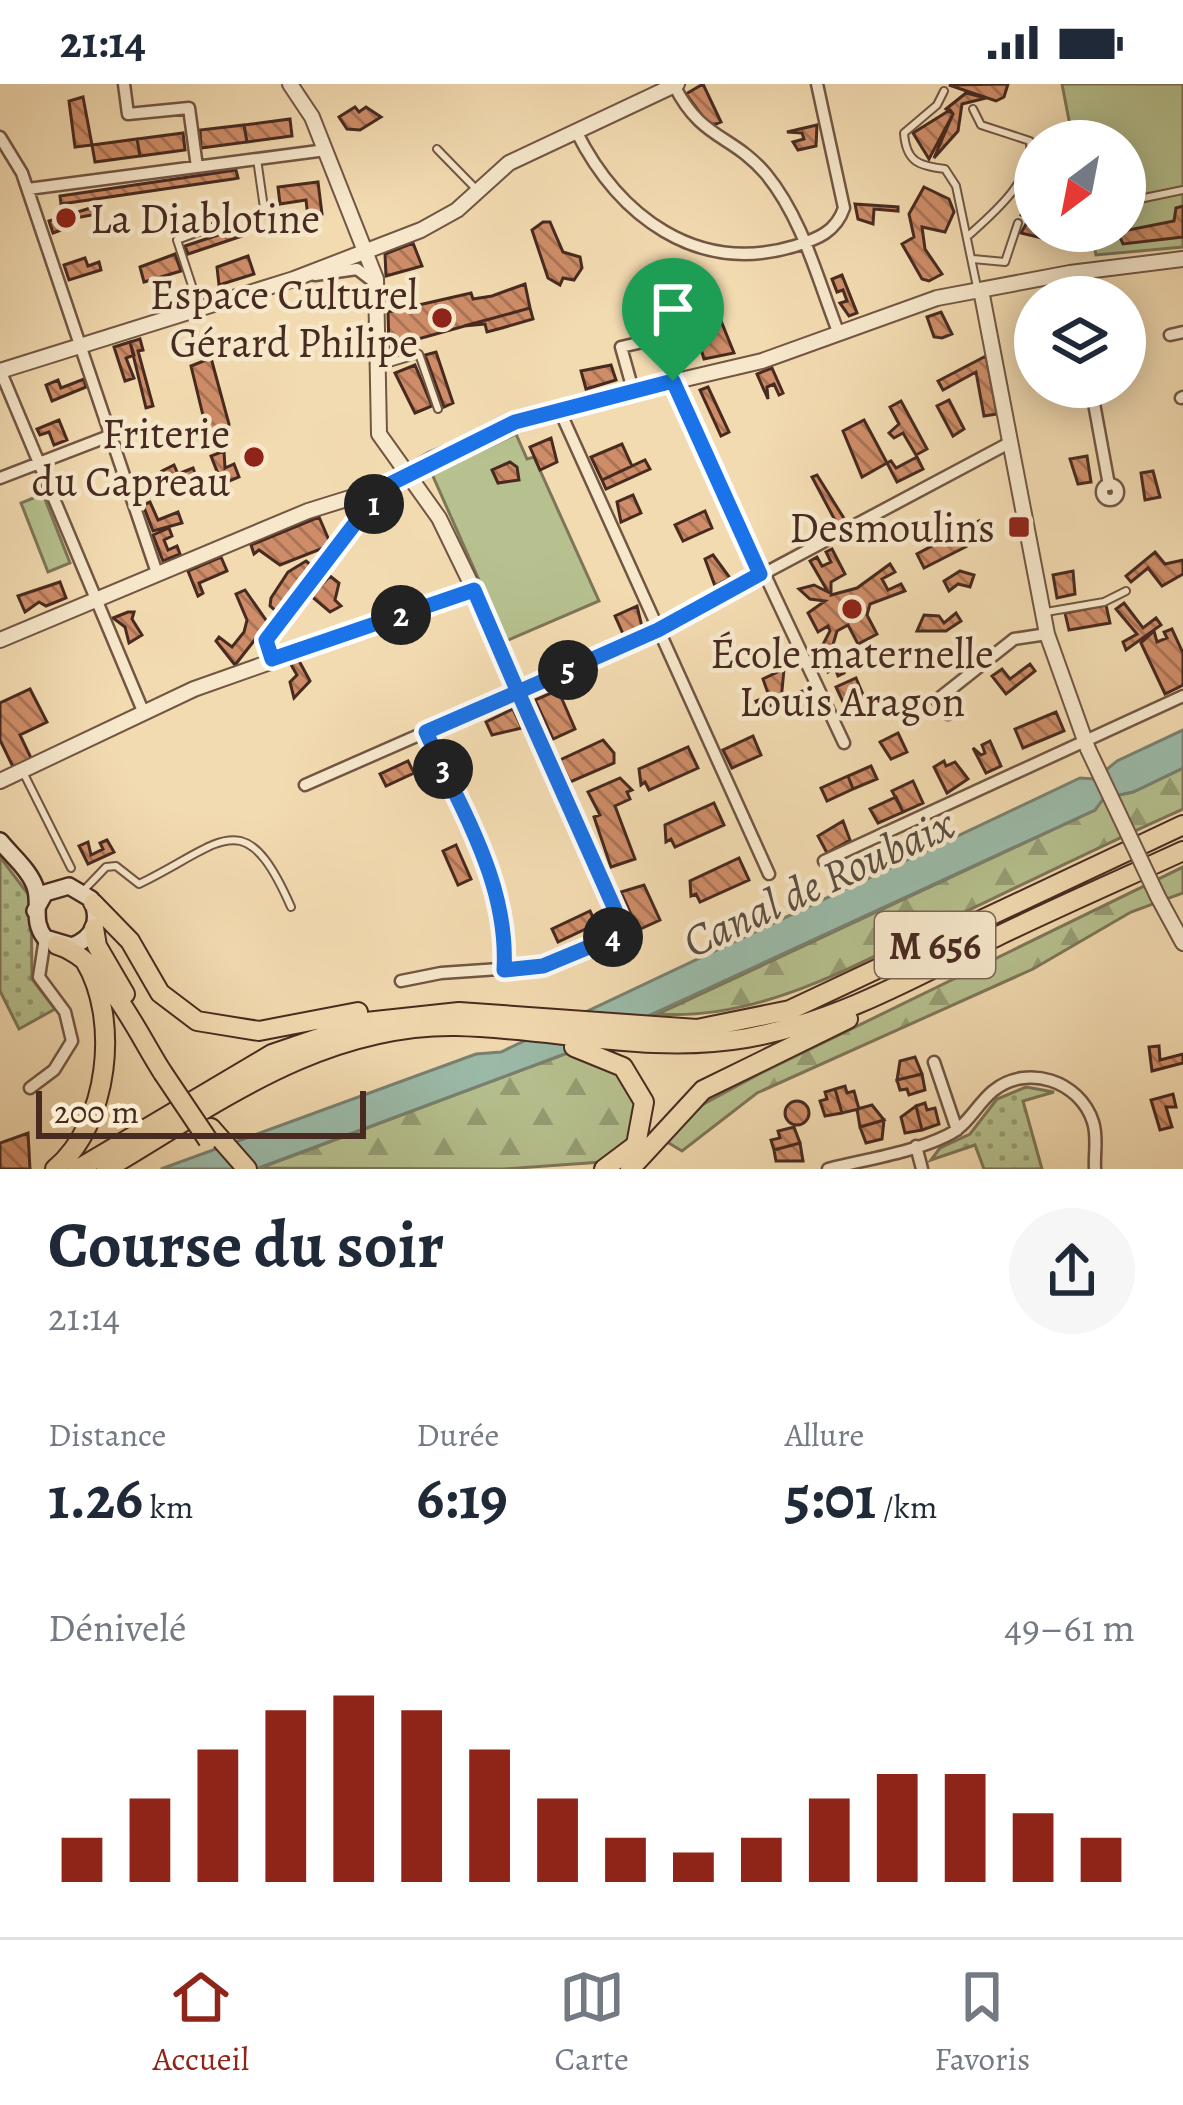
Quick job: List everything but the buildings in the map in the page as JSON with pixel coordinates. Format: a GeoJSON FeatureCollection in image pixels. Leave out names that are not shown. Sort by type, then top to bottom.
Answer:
{"type":"FeatureCollection","features":[{"type":"Feature","properties":{"kind":"highway","name":"M 656"},"geometry":{"type":"LineString","coordinates":[[484,1008],[618,1027],[676,1030],[745,1023],[827,996],[1183,825]]}},
{"type":"Feature","properties":{"kind":"highway","name":"M 656"},"geometry":{"type":"LineString","coordinates":[[106,1169],[260,1076],[306,1055],[372,1035],[442,1027],[631,1043],[702,1044],[784,1030],[853,1005],[1183,851]]}},
{"type":"Feature","properties":{"kind":"highway"},"geometry":{"type":"LineString","coordinates":[[82,893],[130,941],[160,993],[197,1021],[222,1029],[272,1030],[403,1006],[484,1008]]}},
{"type":"Feature","properties":{"kind":"highway"},"geometry":{"type":"LineString","coordinates":[[630,1169],[703,1090],[1006,942],[1049,914]]}},
{"type":"Feature","properties":{"kind":"highway"},"geometry":{"type":"LineString","coordinates":[[94,928],[97,946],[168,1071],[233,1169]]}},
{"type":"Feature","properties":{"kind":"highway"},"geometry":{"type":"LineString","coordinates":[[51,942],[85,961],[247,1169]]}},
{"type":"Feature","properties":{"kind":"highway"},"geometry":{"type":"LineString","coordinates":[[55,1169],[87,1130],[102,1083],[102,1000],[85,961]]}},
{"type":"Feature","properties":{"kind":"highway"},"geometry":{"type":"LineString","coordinates":[[78,1169],[237,1073],[311,1037],[390,1016],[484,1008]]}},
{"type":"Feature","properties":{"kind":"highway"},"geometry":{"type":"LineString","coordinates":[[372,1035],[464,1034],[558,1044],[605,1056],[637,1084],[645,1113],[636,1145],[604,1169]]}},
{"type":"Feature","properties":{"kind":"main road"},"geometry":{"type":"LineString","coordinates":[[0,828],[39,875],[82,893],[94,928],[81,943],[51,942],[35,911],[32,880],[0,841]]}},
{"type":"Feature","properties":{"kind":"main road"},"geometry":{"type":"LineString","coordinates":[[35,911],[45,893],[82,893]]}},
{"type":"Feature","properties":{"kind":"street"},"geometry":{"type":"LineString","coordinates":[[124,84],[128,114],[189,108],[196,167]]}},
{"type":"Feature","properties":{"kind":"street"},"geometry":{"type":"LineString","coordinates":[[290,84],[326,149],[368,251],[377,287],[379,434],[449,535],[626,935],[543,966],[441,973],[401,981]]}},
{"type":"Feature","properties":{"kind":"street"},"geometry":{"type":"LineString","coordinates":[[576,131],[612,191],[668,235],[739,253],[804,243],[834,227],[845,199],[817,84]]}},
{"type":"Feature","properties":{"kind":"street"},"geometry":{"type":"LineString","coordinates":[[143,711],[0,370],[294,279],[442,220],[509,163],[676,85],[699,125],[742,152],[769,178],[804,243],[839,334]]}},
{"type":"Feature","properties":{"kind":"street"},"geometry":{"type":"LineString","coordinates":[[0,137],[14,153],[28,189],[158,573]]}},
{"type":"Feature","properties":{"kind":"street"},"geometry":{"type":"LineString","coordinates":[[28,189],[326,149]]}},
{"type":"Feature","properties":{"kind":"street"},"geometry":{"type":"LineString","coordinates":[[0,640],[311,510],[382,488],[558,407],[762,361],[921,302],[1070,272],[1183,259]]}},
{"type":"Feature","properties":{"kind":"street"},"geometry":{"type":"LineString","coordinates":[[294,279],[357,269],[377,287]]}},
{"type":"Feature","properties":{"kind":"street"},"geometry":{"type":"LineString","coordinates":[[1070,272],[1071,276]]}},
{"type":"Feature","properties":{"kind":"street"},"geometry":{"type":"LineString","coordinates":[[980,290],[1046,634],[1087,745],[1183,943]]}},
{"type":"Feature","properties":{"kind":"street"},"geometry":{"type":"LineString","coordinates":[[633,390],[621,347],[677,334]]}},
{"type":"Feature","properties":{"kind":"street"},"geometry":{"type":"LineString","coordinates":[[673,381],[844,743]]}},
{"type":"Feature","properties":{"kind":"street"},"geometry":{"type":"LineString","coordinates":[[558,407],[769,874]]}},
{"type":"Feature","properties":{"kind":"street"},"geometry":{"type":"LineString","coordinates":[[1095,408],[1109,485]]}},
{"type":"Feature","properties":{"kind":"street"},"geometry":{"type":"LineString","coordinates":[[0,478],[109,436]]}},
{"type":"Feature","properties":{"kind":"street"},"geometry":{"type":"LineString","coordinates":[[305,785],[658,630],[1010,442]]}},
{"type":"Feature","properties":{"kind":"street"},"geometry":{"type":"LineString","coordinates":[[272,659],[268,634],[382,488]]}},
{"type":"Feature","properties":{"kind":"street"},"geometry":{"type":"LineString","coordinates":[[0,781],[143,711],[272,659],[474,590]]}},
{"type":"Feature","properties":{"kind":"street"},"geometry":{"type":"LineString","coordinates":[[948,714],[938,700],[1014,639],[1046,634]]}},
{"type":"Feature","properties":{"kind":"street"},"geometry":{"type":"LineString","coordinates":[[824,862],[1183,697]]}},
{"type":"Feature","properties":{"kind":"street"},"geometry":{"type":"LineString","coordinates":[[426,732],[500,895],[506,926],[504,970]]}},
{"type":"Feature","properties":{"kind":"street"},"geometry":{"type":"LineString","coordinates":[[30,1088],[54,1070],[72,1041],[65,1012],[40,977],[51,942]]}},
{"type":"Feature","properties":{"kind":"street"},"geometry":{"type":"LineString","coordinates":[[934,1062],[958,1130]]}},
{"type":"Feature","properties":{"kind":"street"},"geometry":{"type":"LineString","coordinates":[[828,1169],[958,1130],[1002,1085],[1033,1077],[1053,1081],[1077,1096],[1089,1113],[1095,1169]]}},
{"type":"Feature","properties":{"kind":"street"},"geometry":{"type":"LineString","coordinates":[[916,1146],[922,1169]]}},
{"type":"Feature","properties":{"kind":"lane"},"geometry":{"type":"LineString","coordinates":[[944,91],[937,105],[904,133],[905,152],[919,166],[945,170],[956,186],[980,290]]}},
{"type":"Feature","properties":{"kind":"lane"},"geometry":{"type":"LineString","coordinates":[[969,235],[1012,190],[1031,152],[1030,141],[981,125],[973,109]]}},
{"type":"Feature","properties":{"kind":"lane"},"geometry":{"type":"LineString","coordinates":[[437,149],[478,191]]}},
{"type":"Feature","properties":{"kind":"lane"},"geometry":{"type":"LineString","coordinates":[[257,159],[265,215]]}},
{"type":"Feature","properties":{"kind":"lane"},"geometry":{"type":"LineString","coordinates":[[1146,198],[1183,190]]}},
{"type":"Feature","properties":{"kind":"lane"},"geometry":{"type":"LineString","coordinates":[[200,309],[177,240],[230,220]]}},
{"type":"Feature","properties":{"kind":"lane"},"geometry":{"type":"LineString","coordinates":[[973,260],[1005,262],[1014,235]]}},
{"type":"Feature","properties":{"kind":"lane"},"geometry":{"type":"LineString","coordinates":[[378,366],[419,354],[438,409]]}},
{"type":"Feature","properties":{"kind":"lane"},"geometry":{"type":"LineString","coordinates":[[1042,613],[1104,602],[1126,591]]}},
{"type":"Feature","properties":{"kind":"lane"},"geometry":{"type":"LineString","coordinates":[[22,770],[71,868]]}},
{"type":"Feature","properties":{"kind":"lane"},"geometry":{"type":"LineString","coordinates":[[82,893],[106,867],[116,866],[140,884],[224,839],[242,840],[270,858],[291,907]]}},
{"type":"Feature","properties":{"kind":"green space"},"geometry":{"type":"Polygon","coordinates":[[[1062,84],[1183,84],[1183,247],[1146,250],[1146,120],[1069,120],[1062,84]]]}},
{"type":"Feature","properties":{"kind":"green space"},"geometry":{"type":"Polygon","coordinates":[[[516,434],[527,459],[534,457],[599,601],[506,641],[432,474],[516,434]]]}},
{"type":"Feature","properties":{"kind":"green space"},"geometry":{"type":"Polygon","coordinates":[[[43,494],[70,563],[48,572],[21,503],[43,494]]]}},
{"type":"Feature","properties":{"kind":"green space"},"geometry":{"type":"Polygon","coordinates":[[[1183,768],[1183,809],[874,956],[769,1000],[696,1014],[658,1014],[1095,810],[1103,798],[1133,792],[1183,768]]]}},
{"type":"Feature","properties":{"kind":"green space"},"geometry":{"type":"Polygon","coordinates":[[[0,857],[31,898],[32,979],[55,1009],[19,1029],[0,991],[0,857]]]}},
{"type":"Feature","properties":{"kind":"green space"},"geometry":{"type":"Polygon","coordinates":[[[1183,867],[1183,893],[1131,912],[1033,969],[757,1093],[682,1151],[667,1142],[700,1106],[761,1073],[1183,867]]]}},
{"type":"Feature","properties":{"kind":"green space"},"geometry":{"type":"Polygon","coordinates":[[[570,1052],[613,1069],[626,1082],[638,1110],[627,1144],[602,1162],[503,1169],[260,1168],[570,1052]]]}},
{"type":"Feature","properties":{"kind":"green space"},"geometry":{"type":"Polygon","coordinates":[[[1026,1087],[1054,1092],[1023,1101],[1042,1169],[984,1169],[975,1145],[931,1160],[940,1148],[970,1134],[997,1099],[1026,1087]]]}},
{"type":"Feature","properties":{"kind":"shaded area"},"geometry":{"type":"Polygon","coordinates":[[[1183,730],[1183,768],[1133,792],[1104,798],[1095,810],[570,1052],[256,1169],[161,1169],[476,1054],[501,1052],[1080,778],[1095,779],[1117,761],[1183,730]]]}},
{"type":"Feature","properties":{"kind":"place","name":"La Diablotine"},"geometry":{"type":"Point","coordinates":[66,218]}},
{"type":"Feature","properties":{"kind":"place","name":"Espace Culturel Gérard Philipe"},"geometry":{"type":"Point","coordinates":[442,318]}},
{"type":"Feature","properties":{"kind":"place","name":"Friterie du Capreau"},"geometry":{"type":"Point","coordinates":[254,457]}},
{"type":"Feature","properties":{"kind":"place","name":"Desmoulins"},"geometry":{"type":"Point","coordinates":[1019,527]}},
{"type":"Feature","properties":{"kind":"place","name":"École maternelle Louis Aragon"},"geometry":{"type":"Point","coordinates":[852,609]}},
{"type":"Feature","properties":{"kind":"route"},"geometry":{"type":"LineString","coordinates":[[673,381],[575,402],[515,422],[426,462],[382,488],[266,640],[272,659],[474,590],[518,692],[426,732],[500,895],[506,926],[504,970],[543,966],[625,932],[518,692],[658,630],[760,574],[673,381]]}},
{"type":"Feature","properties":{"kind":"water label","name":"Canal de Roubaix"},"geometry":{"type":"Point","coordinates":[818,882]}}]}
